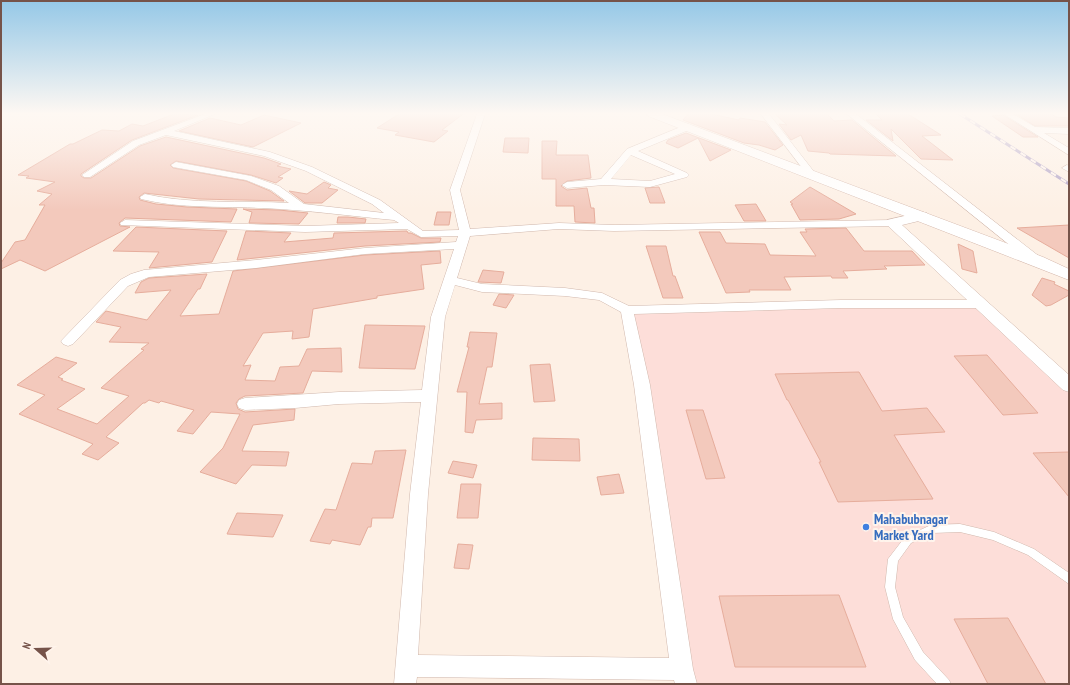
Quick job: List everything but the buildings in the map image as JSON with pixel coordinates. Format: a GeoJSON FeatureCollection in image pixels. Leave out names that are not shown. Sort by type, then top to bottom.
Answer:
{"type":"FeatureCollection","features":[{"type":"Feature","properties":{"kind":"main road"},"geometry":{"type":"LineString","coordinates":[[737,146],[922,216],[1069,275]]}},
{"type":"Feature","properties":{"kind":"street"},"geometry":{"type":"LineString","coordinates":[[87,175],[131,146]]}},
{"type":"Feature","properties":{"kind":"street"},"geometry":{"type":"LineString","coordinates":[[230,146],[267,154],[310,169],[376,202],[421,234],[465,233],[559,226],[614,228],[892,223],[922,216]]}},
{"type":"Feature","properties":{"kind":"street"},"geometry":{"type":"LineString","coordinates":[[471,146],[455,190],[465,233],[438,317],[419,494],[406,675],[684,677],[642,385],[627,310]]}},
{"type":"Feature","properties":{"kind":"street"},"geometry":{"type":"LineString","coordinates":[[604,182],[630,151],[642,146]]}},
{"type":"Feature","properties":{"kind":"street"},"geometry":{"type":"LineString","coordinates":[[790,146],[812,175]]}},
{"type":"Feature","properties":{"kind":"street"},"geometry":{"type":"LineString","coordinates":[[891,146],[1037,261]]}},
{"type":"Feature","properties":{"kind":"street"},"geometry":{"type":"LineString","coordinates":[[1060,146],[1069,152]]}},
{"type":"Feature","properties":{"kind":"street"},"geometry":{"type":"LineString","coordinates":[[567,185],[604,182],[650,184],[684,175],[630,151]]}},
{"type":"Feature","properties":{"kind":"street"},"geometry":{"type":"LineString","coordinates":[[176,165],[248,178],[275,188],[301,208]]}},
{"type":"Feature","properties":{"kind":"street"},"geometry":{"type":"LineString","coordinates":[[146,196],[157,200],[192,205],[272,204],[397,217]]}},
{"type":"Feature","properties":{"kind":"street"},"geometry":{"type":"LineString","coordinates":[[125,223],[305,229],[409,226]]}},
{"type":"Feature","properties":{"kind":"street"},"geometry":{"type":"LineString","coordinates":[[892,223],[1069,385]]}},
{"type":"Feature","properties":{"kind":"street"},"geometry":{"type":"LineString","coordinates":[[68,341],[124,283],[135,277],[148,274],[256,264],[365,251],[461,245]]}},
{"type":"Feature","properties":{"kind":"street"},"geometry":{"type":"LineString","coordinates":[[450,280],[482,288],[565,292],[602,297],[627,310],[841,304],[981,304]]}},
{"type":"Feature","properties":{"kind":"street"},"geometry":{"type":"LineString","coordinates":[[245,404],[339,398],[430,396]]}},
{"type":"Feature","properties":{"kind":"lane"},"geometry":{"type":"LineString","coordinates":[[945,684],[919,656],[898,619],[890,587],[893,559],[908,540],[931,529],[960,528],[994,536],[1031,552],[1069,579]]}},
{"type":"Feature","properties":{"kind":"shaded area","name":"Mahabubnagar Market Yard"},"geometry":{"type":"Polygon","coordinates":[[[981,304],[1069,385],[1069,684],[686,684],[627,310],[981,304]]]}},
{"type":"Feature","properties":{"kind":"railway"},"geometry":{"type":"LineString","coordinates":[[1010,146],[1069,184]]}},
{"type":"Feature","properties":{"kind":"place","name":"Mahabubnagar Market Yard"},"geometry":{"type":"Point","coordinates":[866,527]}}]}
